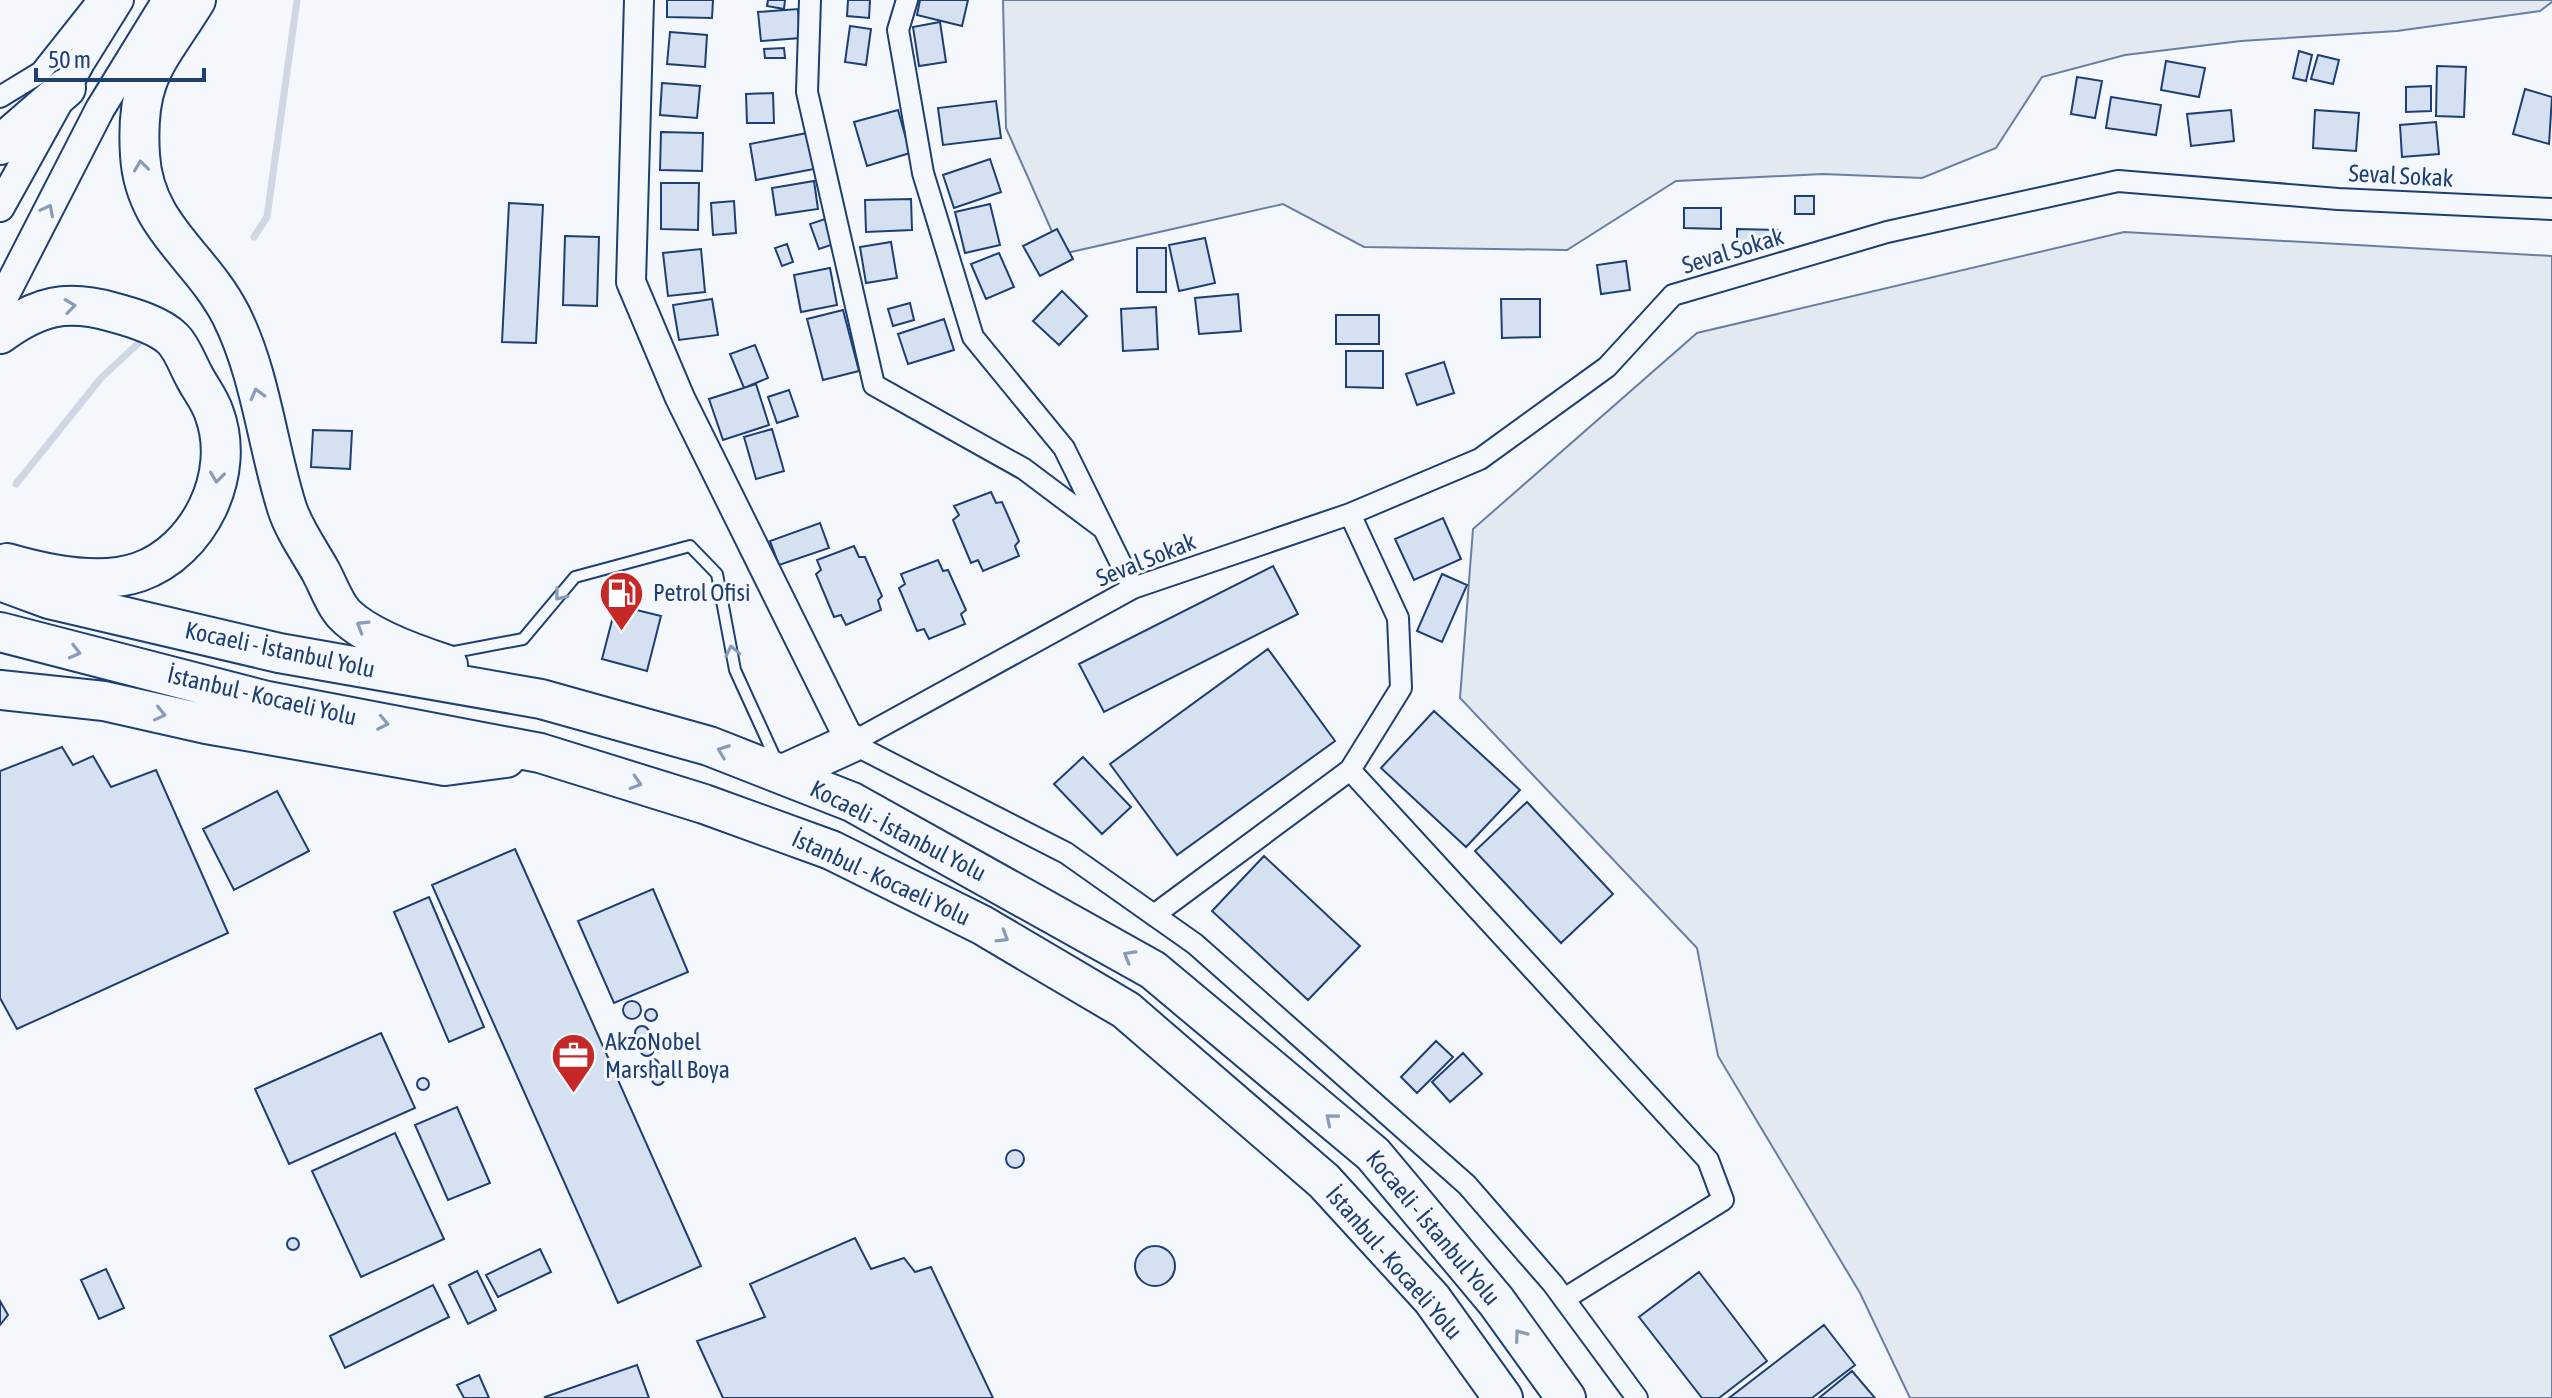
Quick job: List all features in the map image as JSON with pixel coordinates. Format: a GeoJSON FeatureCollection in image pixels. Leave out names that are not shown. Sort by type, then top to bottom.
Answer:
{"type":"FeatureCollection","features":[{"type":"Feature","properties":{"kind":"highway"},"geometry":{"type":"LineString","coordinates":[[196,0],[148,72],[140,101],[144,192],[161,223],[216,289],[232,318],[249,363],[288,511],[344,615],[389,642],[424,657],[519,682],[591,713]]}},
{"type":"Feature","properties":{"kind":"highway"},"geometry":{"type":"LineString","coordinates":[[0,145],[66,88]]}},
{"type":"Feature","properties":{"kind":"highway"},"geometry":{"type":"LineString","coordinates":[[0,334],[28,313],[82,303],[134,318],[173,339],[215,414],[220,453],[215,494],[203,519],[176,551],[138,573],[91,578],[27,569],[0,560]]}},
{"type":"Feature","properties":{"kind":"highway","name":"Kocaeli - İstanbul Yolu"},"geometry":{"type":"LineString","coordinates":[[0,581],[49,599],[279,653],[541,699],[709,746],[852,802],[1153,970],[1373,1154],[1496,1301],[1566,1398]]}},
{"type":"Feature","properties":{"kind":"highway","name":"İstanbul - Kocaeli Yolu"},"geometry":{"type":"LineString","coordinates":[[0,632],[267,701],[540,753],[704,804],[831,850],[982,925],[1126,1010],[1324,1181],[1432,1299],[1503,1398]]}},
{"type":"Feature","properties":{"kind":"highway"},"geometry":{"type":"LineString","coordinates":[[0,662],[84,699]]}},
{"type":"Feature","properties":{"kind":"highway"},"geometry":{"type":"LineString","coordinates":[[0,690],[84,699],[445,766],[540,753]]}},
{"type":"Feature","properties":{"kind":"highway"},"geometry":{"type":"LineString","coordinates":[[783,774],[851,743]]}},
{"type":"Feature","properties":{"kind":"street"},"geometry":{"type":"LineString","coordinates":[[4,93],[41,72],[98,0]]}},
{"type":"Feature","properties":{"kind":"street"},"geometry":{"type":"LineString","coordinates":[[0,207],[119,0]]}},
{"type":"Feature","properties":{"kind":"street"},"geometry":{"type":"LineString","coordinates":[[0,304],[100,109],[167,0]]}},
{"type":"Feature","properties":{"kind":"street"},"geometry":{"type":"LineString","coordinates":[[639,0],[631,282],[680,398],[812,671],[851,743],[1066,853],[1195,944],[1467,1185],[1564,1299],[1637,1398]]}},
{"type":"Feature","properties":{"kind":"street"},"geometry":{"type":"LineString","coordinates":[[810,0],[807,92],[874,385],[1024,469],[1104,529]]}},
{"type":"Feature","properties":{"kind":"street"},"geometry":{"type":"LineString","coordinates":[[907,0],[898,30],[923,173],[973,337],[1064,448],[1133,588]]}},
{"type":"Feature","properties":{"kind":"street","name":"Seval Sokak"},"geometry":{"type":"LineString","coordinates":[[851,743],[1133,588],[1350,514],[1480,459],[1607,367],[1673,295],[1887,232],[2118,181],[2338,199],[2552,209]]}},
{"type":"Feature","properties":{"kind":"street"},"geometry":{"type":"LineString","coordinates":[[1154,915],[1350,770],[1401,688],[1398,618],[1350,514]]}},
{"type":"Feature","properties":{"kind":"street"},"geometry":{"type":"LineString","coordinates":[[1350,770],[1708,1160],[1723,1200],[1564,1299]]}},
{"type":"Feature","properties":{"kind":"lane"},"geometry":{"type":"LineString","coordinates":[[424,657],[523,639],[575,577],[690,546],[717,574],[735,670],[783,774]]}},
{"type":"Feature","properties":{"kind":"shaded area"},"geometry":{"type":"Polygon","coordinates":[[[1003,0],[2552,2],[2540,11],[2397,31],[2241,41],[2125,55],[2042,77],[1996,148],[1922,178],[1823,174],[1676,181],[1567,250],[1364,247],[1283,204],[1062,254],[1006,128],[1003,0]]]}},
{"type":"Feature","properties":{"kind":"shaded area"},"geometry":{"type":"Polygon","coordinates":[[[2124,232],[2552,256],[2552,1398],[1910,1398],[1860,1293],[1718,1056],[1697,948],[1460,698],[1473,529],[1697,333],[2124,232]]]}},
{"type":"Feature","properties":{"kind":"building"},"geometry":{"type":"Polygon","coordinates":[[[667,0],[713,0],[712,18],[667,17],[667,0]]]}},
{"type":"Feature","properties":{"kind":"building"},"geometry":{"type":"Polygon","coordinates":[[[768,0],[785,0],[784,9],[767,6],[768,0]]]}},
{"type":"Feature","properties":{"kind":"building"},"geometry":{"type":"Polygon","coordinates":[[[848,0],[870,0],[869,18],[847,16],[848,0]]]}},
{"type":"Feature","properties":{"kind":"building"},"geometry":{"type":"Polygon","coordinates":[[[920,0],[968,0],[962,26],[917,15],[920,0]]]}},
{"type":"Feature","properties":{"kind":"building"},"geometry":{"type":"Polygon","coordinates":[[[798,9],[800,38],[761,41],[758,12],[798,9]]]}},
{"type":"Feature","properties":{"kind":"building"},"geometry":{"type":"Polygon","coordinates":[[[940,22],[946,62],[919,66],[913,27],[940,22]]]}},
{"type":"Feature","properties":{"kind":"building"},"geometry":{"type":"Polygon","coordinates":[[[850,26],[871,29],[866,65],[845,62],[850,26]]]}},
{"type":"Feature","properties":{"kind":"building"},"geometry":{"type":"Polygon","coordinates":[[[670,32],[707,35],[705,67],[667,64],[670,32]]]}},
{"type":"Feature","properties":{"kind":"building"},"geometry":{"type":"Polygon","coordinates":[[[784,48],[785,58],[765,58],[764,49],[784,48]]]}},
{"type":"Feature","properties":{"kind":"building"},"geometry":{"type":"Polygon","coordinates":[[[2299,51],[2312,55],[2306,81],[2293,78],[2299,51]]]}},
{"type":"Feature","properties":{"kind":"building"},"geometry":{"type":"Polygon","coordinates":[[[2318,55],[2339,60],[2333,84],[2311,79],[2318,55]]]}},
{"type":"Feature","properties":{"kind":"building"},"geometry":{"type":"Polygon","coordinates":[[[2166,61],[2205,68],[2199,97],[2161,90],[2166,61]]]}},
{"type":"Feature","properties":{"kind":"building"},"geometry":{"type":"Polygon","coordinates":[[[2437,66],[2466,67],[2464,117],[2436,116],[2437,66]]]}},
{"type":"Feature","properties":{"kind":"building"},"geometry":{"type":"Polygon","coordinates":[[[2077,77],[2102,81],[2095,118],[2071,114],[2077,77]]]}},
{"type":"Feature","properties":{"kind":"building"},"geometry":{"type":"Polygon","coordinates":[[[662,83],[700,86],[697,118],[660,115],[662,83]]]}},
{"type":"Feature","properties":{"kind":"building"},"geometry":{"type":"Polygon","coordinates":[[[2431,86],[2431,111],[2406,112],[2406,87],[2431,86]]]}},
{"type":"Feature","properties":{"kind":"building"},"geometry":{"type":"Polygon","coordinates":[[[2525,89],[2552,97],[2549,144],[2513,134],[2525,89]]]}},
{"type":"Feature","properties":{"kind":"building"},"geometry":{"type":"Polygon","coordinates":[[[773,93],[774,123],[747,123],[746,94],[773,93]]]}},
{"type":"Feature","properties":{"kind":"building"},"geometry":{"type":"Polygon","coordinates":[[[2111,97],[2161,105],[2156,135],[2106,128],[2111,97]]]}},
{"type":"Feature","properties":{"kind":"building"},"geometry":{"type":"Polygon","coordinates":[[[996,101],[1001,138],[943,145],[938,108],[996,101]]]}},
{"type":"Feature","properties":{"kind":"building"},"geometry":{"type":"Polygon","coordinates":[[[898,110],[910,153],[867,166],[854,122],[898,110]]]}},
{"type":"Feature","properties":{"kind":"building"},"geometry":{"type":"Polygon","coordinates":[[[2231,110],[2234,141],[2191,146],[2187,114],[2231,110]]]}},
{"type":"Feature","properties":{"kind":"building"},"geometry":{"type":"Polygon","coordinates":[[[2315,110],[2359,113],[2356,151],[2313,148],[2315,110]]]}},
{"type":"Feature","properties":{"kind":"building"},"geometry":{"type":"Polygon","coordinates":[[[2436,122],[2439,154],[2402,157],[2400,125],[2436,122]]]}},
{"type":"Feature","properties":{"kind":"building"},"geometry":{"type":"Polygon","coordinates":[[[661,132],[703,133],[702,171],[660,170],[661,132]]]}},
{"type":"Feature","properties":{"kind":"building"},"geometry":{"type":"Polygon","coordinates":[[[807,133],[814,169],[756,180],[750,144],[807,133]]]}},
{"type":"Feature","properties":{"kind":"building"},"geometry":{"type":"Polygon","coordinates":[[[990,159],[1001,192],[954,208],[943,175],[990,159]]]}},
{"type":"Feature","properties":{"kind":"building"},"geometry":{"type":"Polygon","coordinates":[[[814,181],[818,209],[776,215],[772,188],[814,181]]]}},
{"type":"Feature","properties":{"kind":"building"},"geometry":{"type":"Polygon","coordinates":[[[661,183],[699,183],[698,230],[661,229],[661,183]]]}},
{"type":"Feature","properties":{"kind":"building"},"geometry":{"type":"Polygon","coordinates":[[[1795,196],[1814,196],[1814,214],[1795,214],[1795,196]]]}},
{"type":"Feature","properties":{"kind":"building"},"geometry":{"type":"Polygon","coordinates":[[[911,199],[912,230],[866,232],[865,200],[911,199]]]}},
{"type":"Feature","properties":{"kind":"building"},"geometry":{"type":"Polygon","coordinates":[[[734,201],[736,233],[713,235],[711,203],[734,201]]]}},
{"type":"Feature","properties":{"kind":"building"},"geometry":{"type":"Polygon","coordinates":[[[509,203],[543,205],[536,343],[502,342],[509,203]]]}},
{"type":"Feature","properties":{"kind":"building"},"geometry":{"type":"Polygon","coordinates":[[[990,204],[1000,245],[965,253],[955,212],[990,204]]]}},
{"type":"Feature","properties":{"kind":"building"},"geometry":{"type":"Polygon","coordinates":[[[1684,208],[1721,208],[1721,229],[1684,228],[1684,208]]]}},
{"type":"Feature","properties":{"kind":"building"},"geometry":{"type":"Polygon","coordinates":[[[828,218],[837,243],[819,249],[810,224],[828,218]]]}},
{"type":"Feature","properties":{"kind":"building"},"geometry":{"type":"Polygon","coordinates":[[[1057,229],[1073,259],[1040,276],[1023,246],[1057,229]]]}},
{"type":"Feature","properties":{"kind":"building"},"geometry":{"type":"Polygon","coordinates":[[[1737,229],[1780,230],[1780,247],[1737,246],[1737,229]]]}},
{"type":"Feature","properties":{"kind":"building"},"geometry":{"type":"Polygon","coordinates":[[[565,236],[599,237],[597,306],[563,305],[565,236]]]}},
{"type":"Feature","properties":{"kind":"building"},"geometry":{"type":"Polygon","coordinates":[[[1205,238],[1215,283],[1179,291],[1169,245],[1205,238]]]}},
{"type":"Feature","properties":{"kind":"building"},"geometry":{"type":"Polygon","coordinates":[[[891,242],[897,278],[866,283],[860,247],[891,242]]]}},
{"type":"Feature","properties":{"kind":"building"},"geometry":{"type":"Polygon","coordinates":[[[787,244],[793,262],[782,266],[775,248],[787,244]]]}},
{"type":"Feature","properties":{"kind":"building"},"geometry":{"type":"Polygon","coordinates":[[[1137,248],[1166,248],[1166,292],[1137,292],[1137,248]]]}},
{"type":"Feature","properties":{"kind":"building"},"geometry":{"type":"Polygon","coordinates":[[[701,249],[705,292],[668,296],[663,253],[701,249]]]}},
{"type":"Feature","properties":{"kind":"building"},"geometry":{"type":"Polygon","coordinates":[[[999,253],[1014,287],[986,299],[971,264],[999,253]]]}},
{"type":"Feature","properties":{"kind":"building"},"geometry":{"type":"Polygon","coordinates":[[[1626,261],[1630,290],[1601,294],[1597,265],[1626,261]]]}},
{"type":"Feature","properties":{"kind":"building"},"geometry":{"type":"Polygon","coordinates":[[[830,268],[837,305],[801,312],[794,275],[830,268]]]}},
{"type":"Feature","properties":{"kind":"building"},"geometry":{"type":"Polygon","coordinates":[[[1062,291],[1087,316],[1059,345],[1033,321],[1062,291]]]}},
{"type":"Feature","properties":{"kind":"building"},"geometry":{"type":"Polygon","coordinates":[[[1238,294],[1241,331],[1199,334],[1195,298],[1238,294]]]}},
{"type":"Feature","properties":{"kind":"building"},"geometry":{"type":"Polygon","coordinates":[[[712,299],[718,335],[679,340],[673,305],[712,299]]]}},
{"type":"Feature","properties":{"kind":"building"},"geometry":{"type":"Polygon","coordinates":[[[1501,299],[1540,299],[1540,337],[1502,338],[1501,299]]]}},
{"type":"Feature","properties":{"kind":"building"},"geometry":{"type":"Polygon","coordinates":[[[910,303],[914,320],[893,326],[888,309],[910,303]]]}},
{"type":"Feature","properties":{"kind":"building"},"geometry":{"type":"Polygon","coordinates":[[[1156,307],[1158,349],[1123,351],[1121,309],[1156,307]]]}},
{"type":"Feature","properties":{"kind":"building"},"geometry":{"type":"Polygon","coordinates":[[[843,310],[859,371],[823,380],[807,319],[843,310]]]}},
{"type":"Feature","properties":{"kind":"building"},"geometry":{"type":"Polygon","coordinates":[[[1336,315],[1379,315],[1379,344],[1336,344],[1336,315]]]}},
{"type":"Feature","properties":{"kind":"building"},"geometry":{"type":"Polygon","coordinates":[[[944,319],[954,350],[908,364],[898,334],[944,319]]]}},
{"type":"Feature","properties":{"kind":"building"},"geometry":{"type":"Polygon","coordinates":[[[755,345],[768,378],[744,388],[730,354],[755,345]]]}},
{"type":"Feature","properties":{"kind":"building"},"geometry":{"type":"Polygon","coordinates":[[[1346,351],[1383,351],[1383,388],[1346,387],[1346,351]]]}},
{"type":"Feature","properties":{"kind":"building"},"geometry":{"type":"Polygon","coordinates":[[[1444,362],[1454,393],[1417,405],[1406,374],[1444,362]]]}},
{"type":"Feature","properties":{"kind":"building"},"geometry":{"type":"Polygon","coordinates":[[[756,384],[769,425],[723,440],[709,399],[756,384]]]}},
{"type":"Feature","properties":{"kind":"building"},"geometry":{"type":"Polygon","coordinates":[[[789,390],[798,416],[777,423],[768,397],[789,390]]]}},
{"type":"Feature","properties":{"kind":"building"},"geometry":{"type":"Polygon","coordinates":[[[772,429],[784,471],[756,479],[744,437],[772,429]]]}},
{"type":"Feature","properties":{"kind":"building"},"geometry":{"type":"Polygon","coordinates":[[[313,430],[352,431],[350,469],[311,467],[313,430]]]}},
{"type":"Feature","properties":{"kind":"building"},"geometry":{"type":"Polygon","coordinates":[[[991,492],[996,503],[1002,502],[1019,541],[1015,546],[1019,556],[983,571],[978,560],[971,563],[953,520],[959,515],[954,506],[991,492]]]}},
{"type":"Feature","properties":{"kind":"building"},"geometry":{"type":"Polygon","coordinates":[[[1443,518],[1461,559],[1414,580],[1395,539],[1443,518]]]}},
{"type":"Feature","properties":{"kind":"building"},"geometry":{"type":"Polygon","coordinates":[[[820,523],[829,548],[779,565],[770,541],[820,523]]]}},
{"type":"Feature","properties":{"kind":"building"},"geometry":{"type":"Polygon","coordinates":[[[854,546],[859,557],[865,557],[882,596],[878,600],[881,610],[846,625],[841,615],[834,617],[816,574],[821,570],[817,560],[854,546]]]}},
{"type":"Feature","properties":{"kind":"building"},"geometry":{"type":"Polygon","coordinates":[[[938,560],[943,571],[948,570],[966,610],[961,614],[965,624],[929,639],[924,629],[917,631],[899,588],[905,584],[901,574],[938,560]]]}},
{"type":"Feature","properties":{"kind":"building"},"geometry":{"type":"Polygon","coordinates":[[[1273,566],[1298,614],[1104,712],[1079,664],[1273,566]]]}},
{"type":"Feature","properties":{"kind":"building"},"geometry":{"type":"Polygon","coordinates":[[[1442,574],[1467,585],[1442,642],[1417,631],[1442,574]]]}},
{"type":"Feature","properties":{"kind":"building"},"geometry":{"type":"Polygon","coordinates":[[[616,605],[661,616],[647,671],[602,659],[616,605]]]}},
{"type":"Feature","properties":{"kind":"building"},"geometry":{"type":"Polygon","coordinates":[[[1268,649],[1335,741],[1177,855],[1110,764],[1268,649]]]}},
{"type":"Feature","properties":{"kind":"building"},"geometry":{"type":"Polygon","coordinates":[[[1434,711],[1520,790],[1466,847],[1381,768],[1434,711]]]}},
{"type":"Feature","properties":{"kind":"building"},"geometry":{"type":"Polygon","coordinates":[[[62,747],[73,765],[93,756],[111,787],[156,770],[228,933],[17,1029],[0,998],[0,771],[62,747]]]}},
{"type":"Feature","properties":{"kind":"building"},"geometry":{"type":"Polygon","coordinates":[[[1083,757],[1131,807],[1102,834],[1054,784],[1083,757]]]}},
{"type":"Feature","properties":{"kind":"building"},"geometry":{"type":"Polygon","coordinates":[[[277,791],[309,851],[234,890],[203,829],[277,791]]]}},
{"type":"Feature","properties":{"kind":"building"},"geometry":{"type":"Polygon","coordinates":[[[1527,802],[1613,894],[1561,943],[1475,851],[1527,802]]]}},
{"type":"Feature","properties":{"kind":"building"},"geometry":{"type":"Polygon","coordinates":[[[515,849],[701,1266],[618,1303],[432,885],[515,849]]]}},
{"type":"Feature","properties":{"kind":"building"},"geometry":{"type":"Polygon","coordinates":[[[1264,856],[1360,946],[1308,1000],[1212,911],[1264,856]]]}},
{"type":"Feature","properties":{"kind":"building"},"geometry":{"type":"Polygon","coordinates":[[[653,889],[688,972],[614,1003],[578,921],[653,889]]]}},
{"type":"Feature","properties":{"kind":"building"},"geometry":{"type":"Polygon","coordinates":[[[429,897],[484,1027],[449,1042],[394,912],[429,897]]]}},
{"type":"Feature","properties":{"kind":"building"},"geometry":{"type":"Polygon","coordinates":[[[628,1001],[636,1001],[641,1010],[639,1017],[628,1019],[623,1014],[623,1006],[628,1001]]]}},
{"type":"Feature","properties":{"kind":"building"},"geometry":{"type":"Polygon","coordinates":[[[646,1010],[656,1010],[656,1020],[646,1020],[646,1010]]]}},
{"type":"Feature","properties":{"kind":"building"},"geometry":{"type":"Polygon","coordinates":[[[642,1026],[649,1033],[642,1040],[635,1033],[642,1026]]]}},
{"type":"Feature","properties":{"kind":"building"},"geometry":{"type":"Polygon","coordinates":[[[381,1033],[415,1108],[289,1164],[255,1089],[381,1033]]]}},
{"type":"Feature","properties":{"kind":"building"},"geometry":{"type":"Polygon","coordinates":[[[1436,1041],[1453,1057],[1417,1093],[1401,1077],[1436,1041]]]}},
{"type":"Feature","properties":{"kind":"building"},"geometry":{"type":"Polygon","coordinates":[[[647,1042],[654,1049],[647,1056],[640,1049],[647,1042]]]}},
{"type":"Feature","properties":{"kind":"building"},"geometry":{"type":"Polygon","coordinates":[[[1463,1053],[1482,1074],[1450,1102],[1432,1082],[1463,1053]]]}},
{"type":"Feature","properties":{"kind":"building"},"geometry":{"type":"Polygon","coordinates":[[[648,1060],[658,1060],[658,1070],[648,1070],[648,1060]]]}},
{"type":"Feature","properties":{"kind":"building"},"geometry":{"type":"Polygon","coordinates":[[[653,1074],[663,1074],[663,1084],[653,1084],[653,1074]]]}},
{"type":"Feature","properties":{"kind":"building"},"geometry":{"type":"Polygon","coordinates":[[[418,1079],[428,1079],[428,1089],[418,1089],[418,1079]]]}},
{"type":"Feature","properties":{"kind":"building"},"geometry":{"type":"Polygon","coordinates":[[[457,1107],[490,1183],[448,1200],[415,1125],[457,1107]]]}},
{"type":"Feature","properties":{"kind":"building"},"geometry":{"type":"Polygon","coordinates":[[[395,1133],[444,1239],[361,1277],[312,1171],[395,1133]]]}},
{"type":"Feature","properties":{"kind":"building"},"geometry":{"type":"Polygon","coordinates":[[[1011,1150],[1019,1150],[1024,1159],[1022,1166],[1011,1168],[1006,1163],[1006,1155],[1011,1150]]]}},
{"type":"Feature","properties":{"kind":"building"},"geometry":{"type":"Polygon","coordinates":[[[855,1238],[871,1269],[904,1258],[915,1272],[931,1267],[993,1398],[723,1398],[697,1341],[765,1317],[750,1284],[855,1238]]]}},
{"type":"Feature","properties":{"kind":"building"},"geometry":{"type":"Polygon","coordinates":[[[288,1239],[298,1239],[298,1249],[288,1249],[288,1239]]]}},
{"type":"Feature","properties":{"kind":"building"},"geometry":{"type":"Polygon","coordinates":[[[1155,1246],[1169,1252],[1175,1266],[1169,1280],[1155,1286],[1141,1280],[1135,1266],[1141,1252],[1155,1246]]]}},
{"type":"Feature","properties":{"kind":"building"},"geometry":{"type":"Polygon","coordinates":[[[540,1249],[551,1272],[498,1297],[486,1275],[540,1249]]]}},
{"type":"Feature","properties":{"kind":"building"},"geometry":{"type":"Polygon","coordinates":[[[106,1269],[124,1308],[99,1319],[81,1280],[106,1269]]]}},
{"type":"Feature","properties":{"kind":"building"},"geometry":{"type":"Polygon","coordinates":[[[477,1271],[496,1310],[468,1324],[449,1285],[477,1271]]]}},
{"type":"Feature","properties":{"kind":"building"},"geometry":{"type":"Polygon","coordinates":[[[1699,1272],[1767,1361],[1719,1398],[1702,1398],[1639,1317],[1699,1272]]]}},
{"type":"Feature","properties":{"kind":"building"},"geometry":{"type":"Polygon","coordinates":[[[433,1285],[449,1317],[345,1368],[330,1336],[433,1285]]]}},
{"type":"Feature","properties":{"kind":"building"},"geometry":{"type":"Polygon","coordinates":[[[0,1301],[8,1315],[0,1325],[0,1301]]]}},
{"type":"Feature","properties":{"kind":"building"},"geometry":{"type":"Polygon","coordinates":[[[1824,1325],[1855,1365],[1812,1398],[1729,1398],[1824,1325]]]}},
{"type":"Feature","properties":{"kind":"building"},"geometry":{"type":"Polygon","coordinates":[[[637,1365],[649,1398],[545,1397],[637,1365]]]}},
{"type":"Feature","properties":{"kind":"building"},"geometry":{"type":"Polygon","coordinates":[[[1852,1371],[1875,1398],[1819,1398],[1852,1371]]]}},
{"type":"Feature","properties":{"kind":"building"},"geometry":{"type":"Polygon","coordinates":[[[479,1375],[489,1398],[464,1398],[457,1385],[479,1375]]]}},
{"type":"Feature","properties":{"kind":"waterway"},"geometry":{"type":"LineString","coordinates":[[254,237],[267,217],[297,0]]}},
{"type":"Feature","properties":{"kind":"waterway"},"geometry":{"type":"LineString","coordinates":[[16,484],[101,378],[144,338]]}},
{"type":"Feature","properties":{"kind":"place","name":"Petrol Ofisi"},"geometry":{"type":"Point","coordinates":[622,632]}},
{"type":"Feature","properties":{"kind":"place","name":"AkzoNobel Marshall Boya"},"geometry":{"type":"Point","coordinates":[574,1095]}}]}
